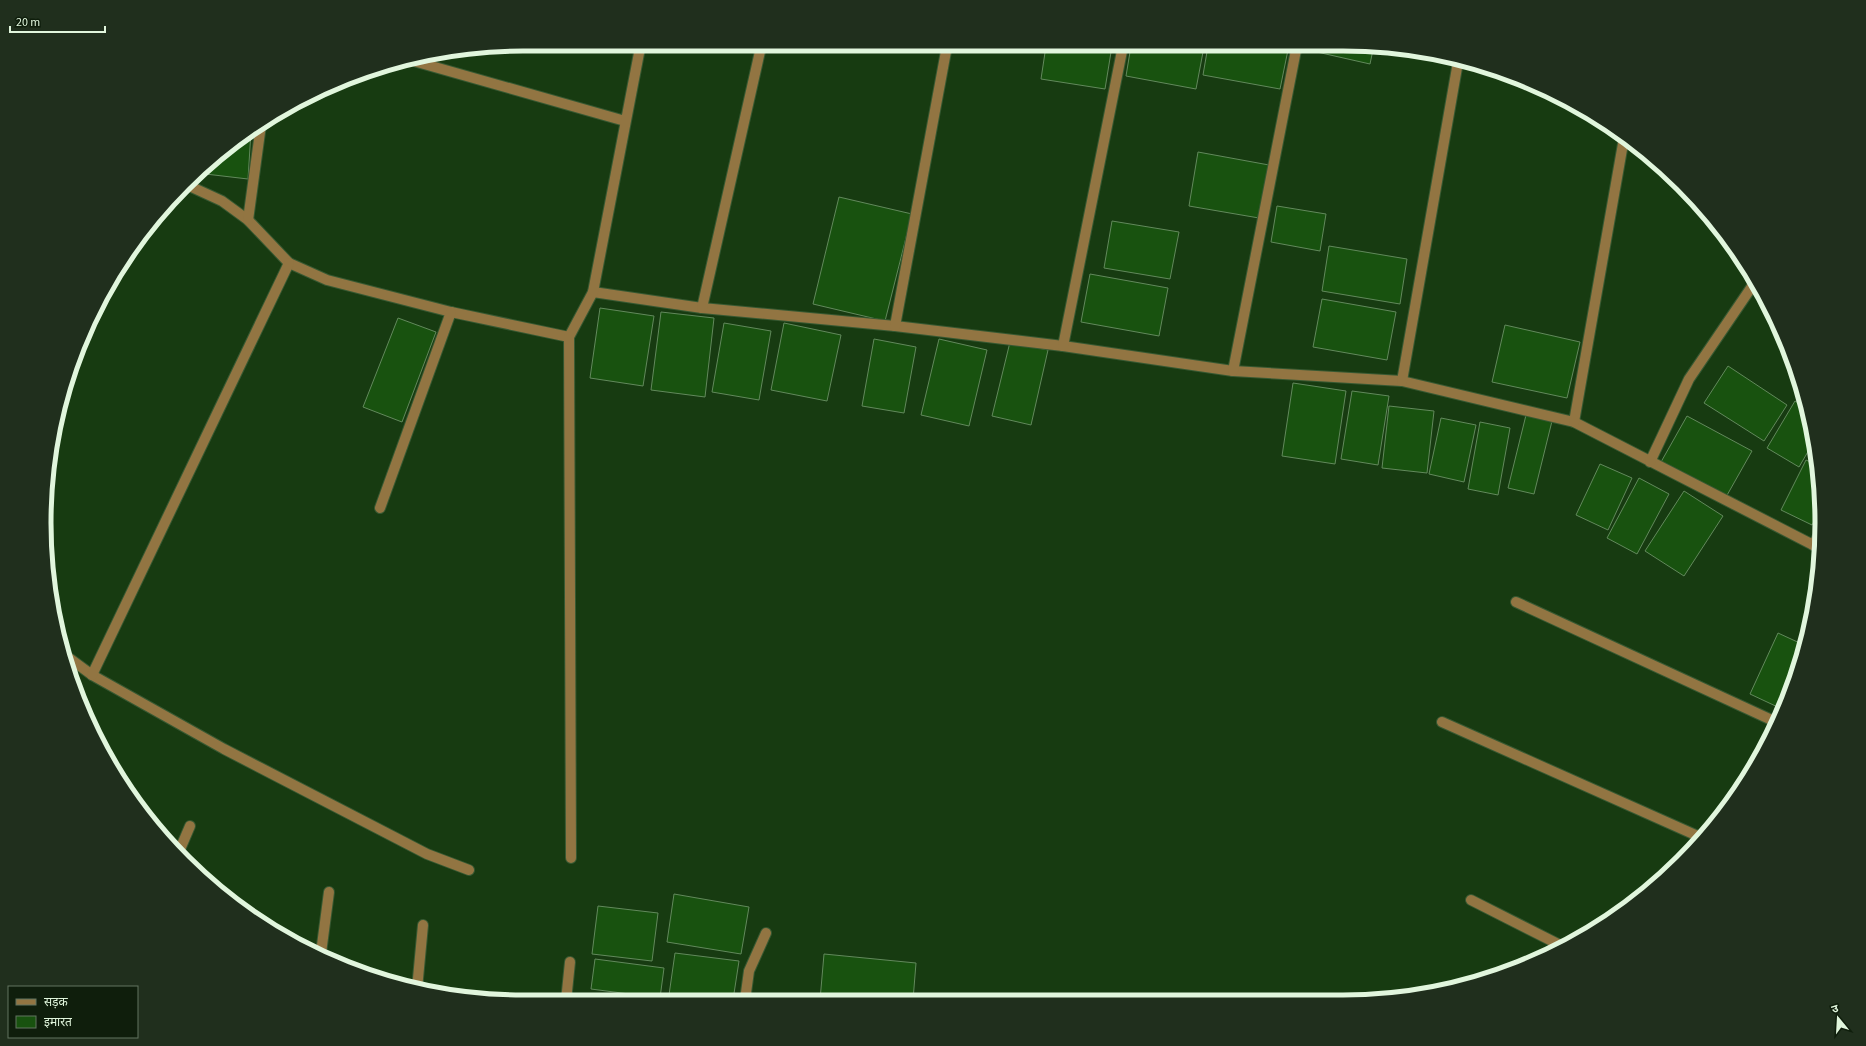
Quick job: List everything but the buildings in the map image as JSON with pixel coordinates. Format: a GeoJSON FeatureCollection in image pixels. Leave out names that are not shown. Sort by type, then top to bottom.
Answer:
{"type":"FeatureCollection","features":[{"type":"Feature","properties":{"kind":"street"},"geometry":{"type":"LineString","coordinates":[[571,858],[570,337],[593,292],[639,51]]}},
{"type":"Feature","properties":{"kind":"street"},"geometry":{"type":"LineString","coordinates":[[702,308],[760,51]]}},
{"type":"Feature","properties":{"kind":"street"},"geometry":{"type":"LineString","coordinates":[[895,326],[946,51]]}},
{"type":"Feature","properties":{"kind":"street"},"geometry":{"type":"LineString","coordinates":[[1063,346],[1122,51]]}},
{"type":"Feature","properties":{"kind":"street"},"geometry":{"type":"LineString","coordinates":[[1233,371],[1296,51]]}},
{"type":"Feature","properties":{"kind":"street"},"geometry":{"type":"LineString","coordinates":[[419,63],[625,122]]}},
{"type":"Feature","properties":{"kind":"street"},"geometry":{"type":"LineString","coordinates":[[1402,381],[1457,65]]}},
{"type":"Feature","properties":{"kind":"street"},"geometry":{"type":"LineString","coordinates":[[248,220],[260,132]]}},
{"type":"Feature","properties":{"kind":"street"},"geometry":{"type":"LineString","coordinates":[[1574,422],[1623,144]]}},
{"type":"Feature","properties":{"kind":"street"},"geometry":{"type":"LineString","coordinates":[[191,187],[222,201],[248,220],[289,263],[327,280],[451,312],[570,337]]}},
{"type":"Feature","properties":{"kind":"street"},"geometry":{"type":"LineString","coordinates":[[92,675],[289,263]]}},
{"type":"Feature","properties":{"kind":"street"},"geometry":{"type":"LineString","coordinates":[[1650,462],[1689,379],[1752,287]]}},
{"type":"Feature","properties":{"kind":"street"},"geometry":{"type":"LineString","coordinates":[[593,292],[702,308],[895,326],[1063,346],[1233,371],[1402,381],[1574,422],[1814,545]]}},
{"type":"Feature","properties":{"kind":"street"},"geometry":{"type":"LineString","coordinates":[[380,508],[451,312]]}},
{"type":"Feature","properties":{"kind":"street"},"geometry":{"type":"LineString","coordinates":[[1516,602],[1772,720]]}},
{"type":"Feature","properties":{"kind":"street"},"geometry":{"type":"LineString","coordinates":[[71,660],[92,675],[231,753],[427,854],[469,870]]}},
{"type":"Feature","properties":{"kind":"street"},"geometry":{"type":"LineString","coordinates":[[1442,722],[1696,836]]}},
{"type":"Feature","properties":{"kind":"street"},"geometry":{"type":"LineString","coordinates":[[181,848],[190,826]]}},
{"type":"Feature","properties":{"kind":"street"},"geometry":{"type":"LineString","coordinates":[[322,950],[329,892]]}},
{"type":"Feature","properties":{"kind":"street"},"geometry":{"type":"LineString","coordinates":[[1471,900],[1557,943]]}},
{"type":"Feature","properties":{"kind":"street"},"geometry":{"type":"LineString","coordinates":[[418,983],[423,925]]}},
{"type":"Feature","properties":{"kind":"street"},"geometry":{"type":"LineString","coordinates":[[746,995],[749,971],[766,933]]}},
{"type":"Feature","properties":{"kind":"street"},"geometry":{"type":"LineString","coordinates":[[567,995],[570,962]]}}]}
